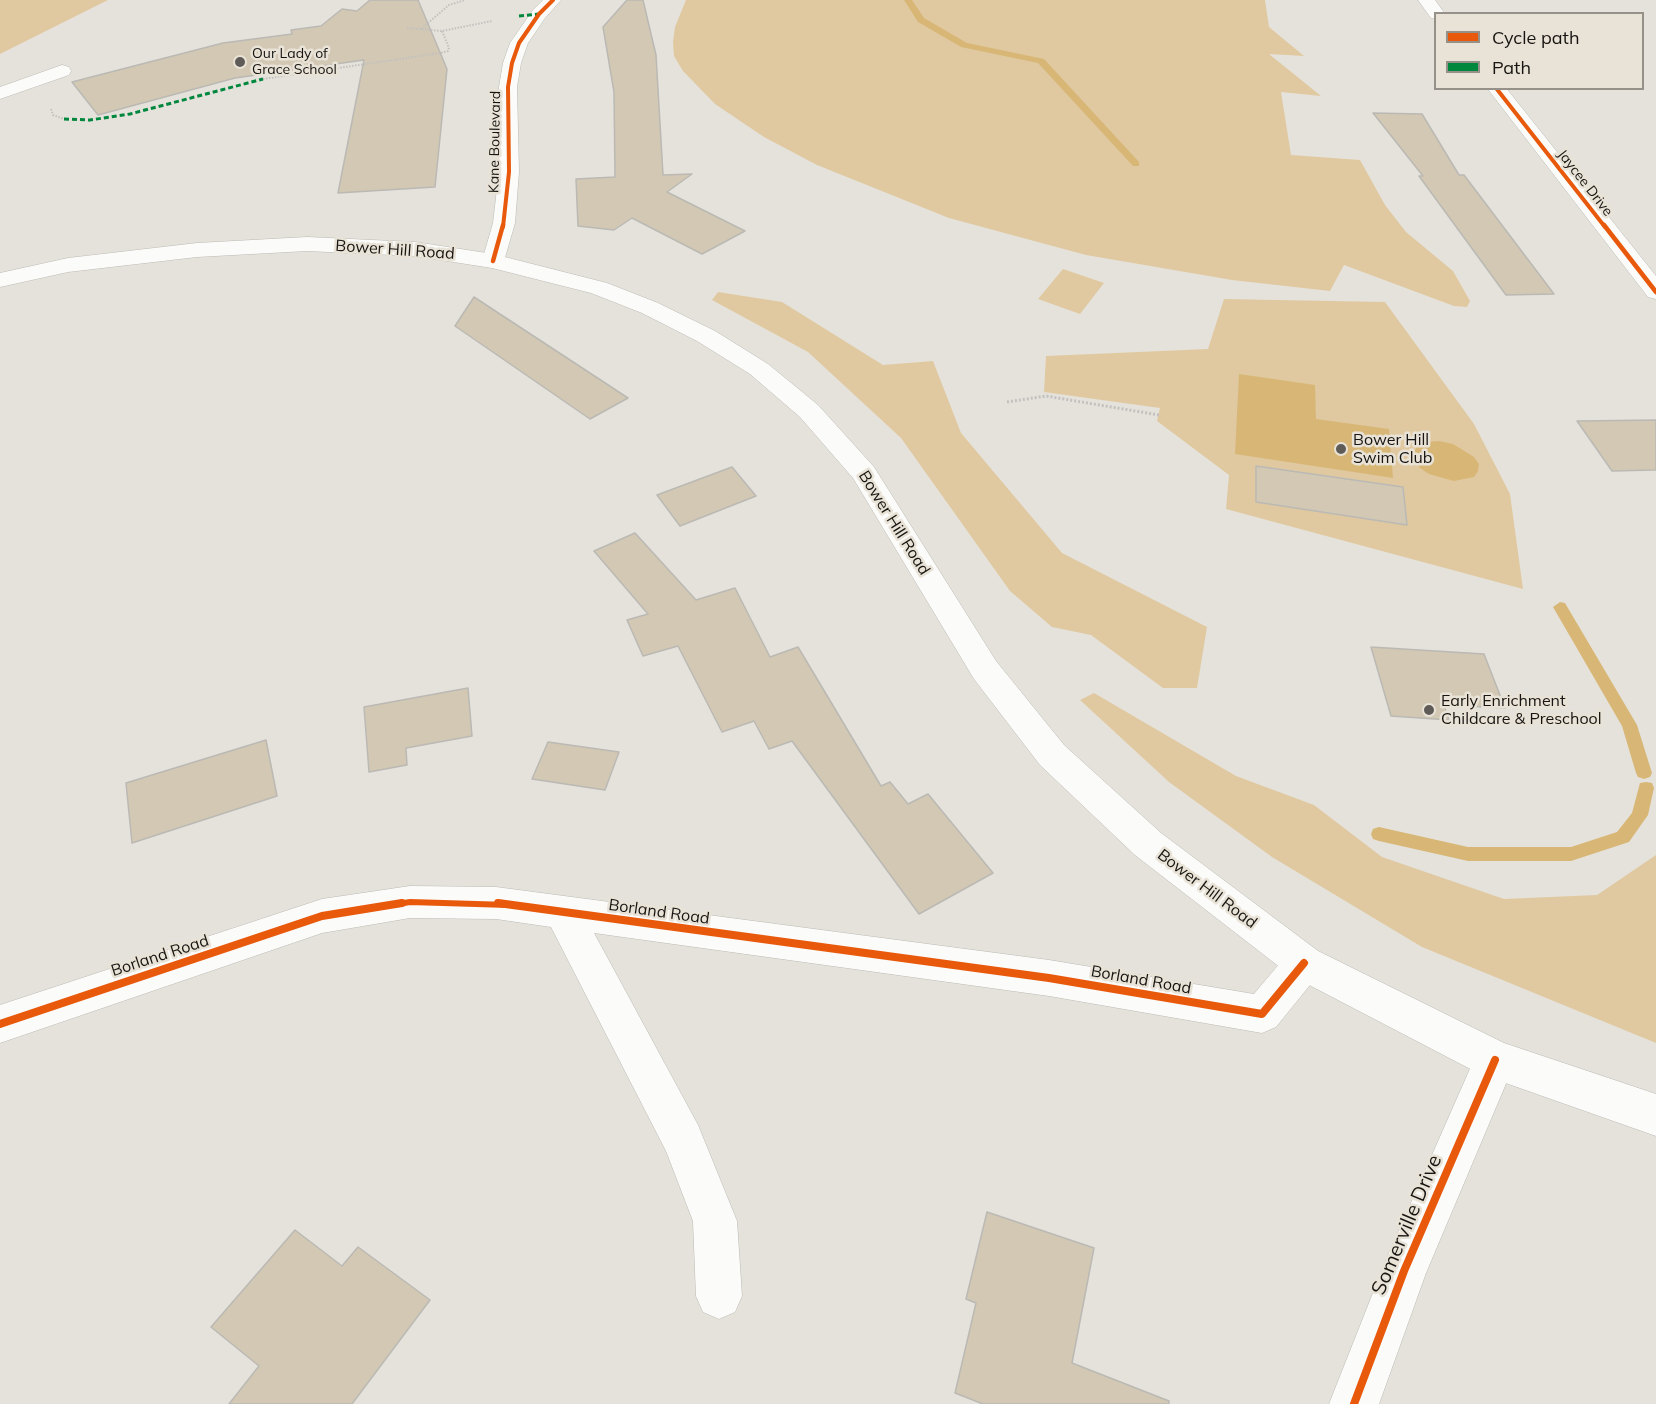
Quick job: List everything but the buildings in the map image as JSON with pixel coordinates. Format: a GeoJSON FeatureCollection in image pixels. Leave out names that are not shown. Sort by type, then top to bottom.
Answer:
{"type":"FeatureCollection","features":[{"type":"Feature","properties":{"kind":"street","name":"Kane Boulevard"},"geometry":{"type":"LineString","coordinates":[[493,261],[504,223],[509,172],[508,87],[512,63],[519,43],[539,14],[553,0]]}},
{"type":"Feature","properties":{"kind":"street"},"geometry":{"type":"LineString","coordinates":[[1426,0],[1435,12]]}},
{"type":"Feature","properties":{"kind":"street"},"geometry":{"type":"LineString","coordinates":[[0,93],[62,71]]}},
{"type":"Feature","properties":{"kind":"street","name":"Jaycee Drive"},"geometry":{"type":"LineString","coordinates":[[1498,90],[1656,292]]}},
{"type":"Feature","properties":{"kind":"street","name":"Bower Hill Road"},"geometry":{"type":"LineString","coordinates":[[0,280],[68,265],[197,250],[307,244],[415,249],[493,261],[599,288],[650,308],[706,336],[759,369],[809,411],[864,473],[985,670],[1052,755],[1148,844],[1304,963],[1495,1060],[1656,1115]]}},
{"type":"Feature","properties":{"kind":"street","name":"Borland Road"},"geometry":{"type":"LineString","coordinates":[[0,1024],[322,916],[410,902],[496,903],[1049,978],[1262,1014],[1304,963]]}},
{"type":"Feature","properties":{"kind":"street"},"geometry":{"type":"LineString","coordinates":[[563,912],[683,1140],[715,1221],[719,1296]]}},
{"type":"Feature","properties":{"kind":"street","name":"Somerville Drive"},"geometry":{"type":"LineString","coordinates":[[1354,1404],[1404,1271],[1495,1060]]}},
{"type":"Feature","properties":{"kind":"path"},"geometry":{"type":"LineString","coordinates":[[421,29],[449,5],[465,0]]}},
{"type":"Feature","properties":{"kind":"path"},"geometry":{"type":"LineString","coordinates":[[407,28],[442,31],[498,20]]}},
{"type":"Feature","properties":{"kind":"path"},"geometry":{"type":"LineString","coordinates":[[263,79],[441,53],[448,51],[449,48],[442,31]]}},
{"type":"Feature","properties":{"kind":"path"},"geometry":{"type":"LineString","coordinates":[[1007,402],[1046,396],[1159,415]]}},
{"type":"Feature","properties":{"kind":"shaded area"},"geometry":{"type":"Polygon","coordinates":[[[0,0],[108,0],[0,54],[0,0]]]}},
{"type":"Feature","properties":{"kind":"shaded area"},"geometry":{"type":"Polygon","coordinates":[[[686,0],[1265,0],[1269,27],[1304,56],[1269,54],[1321,96],[1281,92],[1291,155],[1360,160],[1385,205],[1406,232],[1453,271],[1470,301],[1467,307],[1454,306],[1344,265],[1330,291],[1232,280],[1086,255],[949,218],[817,165],[764,137],[715,104],[683,71],[674,56],[675,27],[686,0]]]}},
{"type":"Feature","properties":{"kind":"shaded area"},"geometry":{"type":"Polygon","coordinates":[[[1063,269],[1104,283],[1080,314],[1038,299],[1063,269]]]}},
{"type":"Feature","properties":{"kind":"shaded area"},"geometry":{"type":"Polygon","coordinates":[[[718,292],[782,302],[883,365],[933,361],[961,433],[1062,553],[1207,627],[1197,688],[1163,688],[1091,635],[1052,627],[1010,591],[901,438],[808,352],[712,300],[718,292]]]}},
{"type":"Feature","properties":{"kind":"shaded area","name":"Bower Hill Swim Club"},"geometry":{"type":"Polygon","coordinates":[[[1224,299],[1385,302],[1474,424],[1510,494],[1523,589],[1226,509],[1229,475],[1157,421],[1160,408],[1044,392],[1046,356],[1208,349],[1224,299]]]}},
{"type":"Feature","properties":{"kind":"shaded area"},"geometry":{"type":"Polygon","coordinates":[[[1239,374],[1315,385],[1316,419],[1389,429],[1393,478],[1235,454],[1239,374]]]}},
{"type":"Feature","properties":{"kind":"shaded area"},"geometry":{"type":"Polygon","coordinates":[[[1439,441],[1453,444],[1474,457],[1479,464],[1474,477],[1454,481],[1429,474],[1420,468],[1414,460],[1413,453],[1417,447],[1426,442],[1439,441]]]}},
{"type":"Feature","properties":{"kind":"shaded area"},"geometry":{"type":"Polygon","coordinates":[[[1094,693],[1236,776],[1314,805],[1382,857],[1504,899],[1597,895],[1656,855],[1656,1043],[1422,947],[1272,857],[1169,782],[1080,700],[1094,693]]]}},
{"type":"Feature","properties":{"kind":"waterway"},"geometry":{"type":"LineString","coordinates":[[908,0],[921,20],[964,45],[1041,61],[1136,164]]}},
{"type":"Feature","properties":{"kind":"waterway"},"geometry":{"type":"LineString","coordinates":[[1560,607],[1629,725],[1644,773]]}},
{"type":"Feature","properties":{"kind":"waterway"},"geometry":{"type":"LineString","coordinates":[[1379,834],[1468,854],[1571,854],[1623,837],[1640,815],[1646,788]]}},
{"type":"Feature","properties":{"kind":"marked path"},"geometry":{"type":"LineString","coordinates":[[519,16],[539,14]]}},
{"type":"Feature","properties":{"kind":"marked path"},"geometry":{"type":"LineString","coordinates":[[64,119],[90,120],[130,114],[263,79]]}},
{"type":"Feature","properties":{"kind":"cycle path"},"geometry":{"type":"LineString","coordinates":[[493,261],[504,223],[509,172],[508,87],[512,63],[519,43],[539,14],[553,0]]}},
{"type":"Feature","properties":{"kind":"cycle path"},"geometry":{"type":"LineString","coordinates":[[1498,90],[1656,292]]}},
{"type":"Feature","properties":{"kind":"cycle path"},"geometry":{"type":"LineString","coordinates":[[0,1024],[322,916],[410,902],[496,903],[1049,978],[1262,1014],[1304,963]]}},
{"type":"Feature","properties":{"kind":"cycle path"},"geometry":{"type":"LineString","coordinates":[[1354,1404],[1404,1271],[1495,1060]]}},
{"type":"Feature","properties":{"kind":"place","name":"Our Lady of Grace School"},"geometry":{"type":"Point","coordinates":[240,62]}},
{"type":"Feature","properties":{"kind":"place","name":"Bower Hill Swim Club"},"geometry":{"type":"Point","coordinates":[1341,449]}},
{"type":"Feature","properties":{"kind":"place","name":"Early Enrichment Childcare & Preschool"},"geometry":{"type":"Point","coordinates":[1429,710]}}]}
